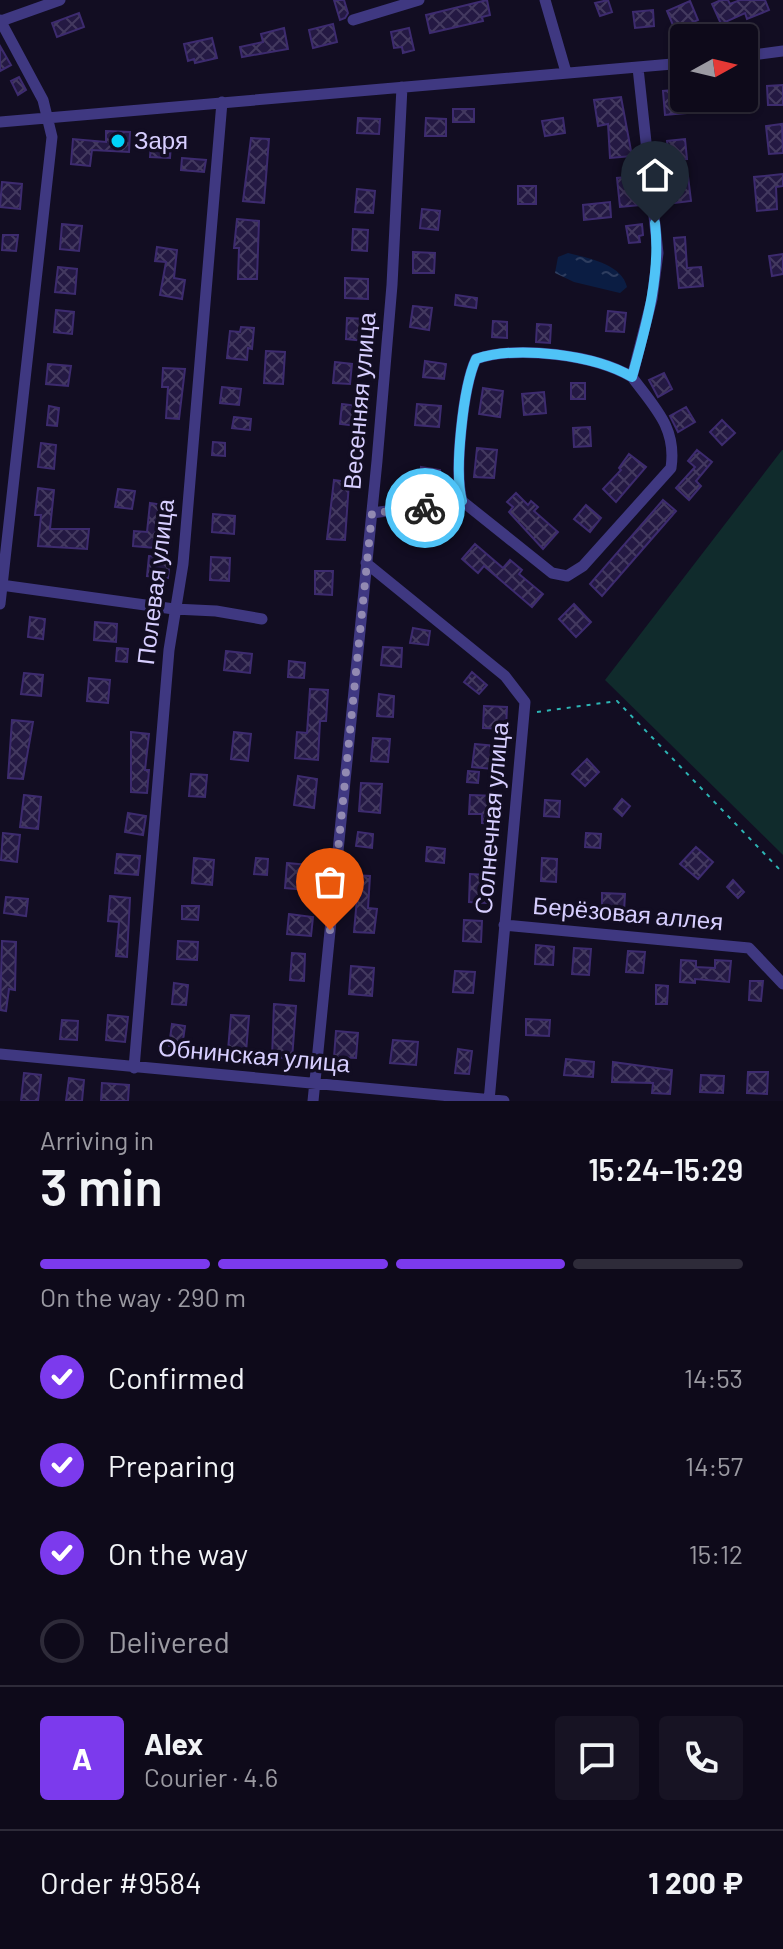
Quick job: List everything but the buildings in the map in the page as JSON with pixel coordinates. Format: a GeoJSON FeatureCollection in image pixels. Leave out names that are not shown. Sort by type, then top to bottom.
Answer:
{"type":"FeatureCollection","features":[{"type":"Feature","properties":{"kind":"street"},"geometry":{"type":"LineString","coordinates":[[0,604],[52,137],[43,100],[2,26],[60,0]]}},
{"type":"Feature","properties":{"kind":"street"},"geometry":{"type":"LineString","coordinates":[[353,20],[419,0]]}},
{"type":"Feature","properties":{"kind":"street"},"geometry":{"type":"LineString","coordinates":[[545,0],[566,72]]}},
{"type":"Feature","properties":{"kind":"street"},"geometry":{"type":"LineString","coordinates":[[758,54],[783,51]]}},
{"type":"Feature","properties":{"kind":"street"},"geometry":{"type":"LineString","coordinates":[[0,122],[670,65]]}},
{"type":"Feature","properties":{"kind":"street"},"geometry":{"type":"LineString","coordinates":[[632,377],[648,316],[658,253],[638,68]]}},
{"type":"Feature","properties":{"kind":"street","name":"Весенняя улица"},"geometry":{"type":"LineString","coordinates":[[313,1101],[372,513],[392,285],[402,87]]}},
{"type":"Feature","properties":{"kind":"street","name":"Полевая улица"},"geometry":{"type":"LineString","coordinates":[[134,1068],[174,609],[183,564],[222,102]]}},
{"type":"Feature","properties":{"kind":"street"},"geometry":{"type":"LineString","coordinates":[[492,353],[576,357],[614,367],[632,377],[669,426],[674,448],[671,468],[583,566],[567,576],[552,573],[462,501],[458,486],[468,376],[476,359],[492,353]]}},
{"type":"Feature","properties":{"kind":"street"},"geometry":{"type":"LineString","coordinates":[[372,513],[462,501]]}},
{"type":"Feature","properties":{"kind":"street","name":"Солнечная улица"},"geometry":{"type":"LineString","coordinates":[[366,563],[505,676],[525,702],[490,1100]]}},
{"type":"Feature","properties":{"kind":"street"},"geometry":{"type":"LineString","coordinates":[[1,585],[262,619]]}},
{"type":"Feature","properties":{"kind":"street","name":"Берёзовая аллея"},"geometry":{"type":"LineString","coordinates":[[504,925],[749,948],[783,984]]}},
{"type":"Feature","properties":{"kind":"street","name":"Обнинская улица"},"geometry":{"type":"LineString","coordinates":[[0,1054],[504,1101]]}},
{"type":"Feature","properties":{"kind":"path"},"geometry":{"type":"LineString","coordinates":[[524,714],[617,701],[783,873]]}},
{"type":"Feature","properties":{"kind":"green space"},"geometry":{"type":"Polygon","coordinates":[[[783,450],[783,855],[605,680],[783,450]]]}},
{"type":"Feature","properties":{"kind":"water"},"geometry":{"type":"Polygon","coordinates":[[[568,253],[611,267],[624,279],[627,287],[620,293],[574,282],[555,273],[558,257],[568,253]]]}},
{"type":"Feature","properties":{"kind":"way so far"},"geometry":{"type":"LineString","coordinates":[[330,930],[372,513],[425,508]]}},
{"type":"Feature","properties":{"kind":"place","name":"Заря"},"geometry":{"type":"Point","coordinates":[118,141]}},
{"type":"Feature","properties":{"kind":"route"},"geometry":{"type":"LineString","coordinates":[[425,508],[462,501],[458,486],[465,399],[468,376],[476,359],[492,353],[576,357],[595,360],[632,377],[652,299],[658,253],[655,223]]}}]}
